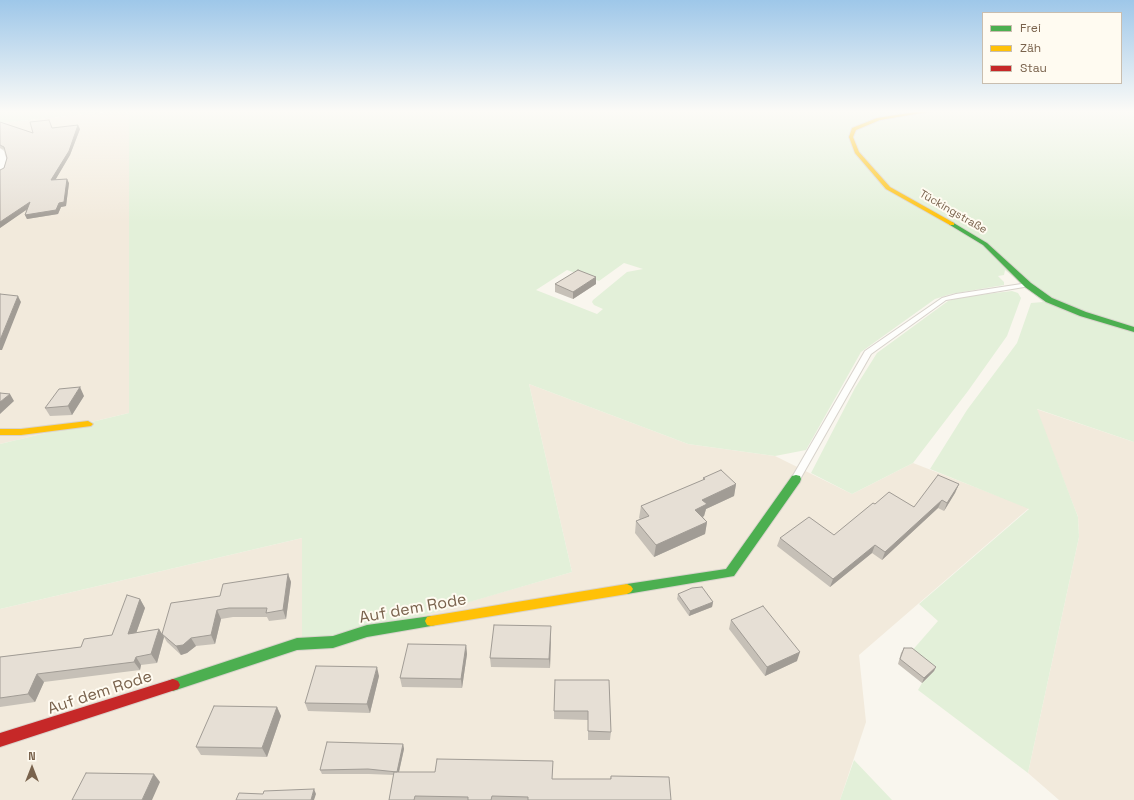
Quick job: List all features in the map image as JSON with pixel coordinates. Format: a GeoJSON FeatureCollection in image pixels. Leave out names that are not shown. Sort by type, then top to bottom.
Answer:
{"type":"FeatureCollection","features":[{"type":"Feature","properties":{"kind":"street","name":"Tückingstraße"},"geometry":{"type":"LineString","coordinates":[[856,148],[888,188],[949,222],[984,244],[1028,285],[1050,300],[1061,306],[1134,330]]}},
{"type":"Feature","properties":{"kind":"street"},"geometry":{"type":"LineString","coordinates":[[0,151],[3,161],[0,171]]}},
{"type":"Feature","properties":{"kind":"street"},"geometry":{"type":"LineString","coordinates":[[0,432],[21,432],[88,424]]}},
{"type":"Feature","properties":{"kind":"street","name":"Auf dem Rode"},"geometry":{"type":"LineString","coordinates":[[0,740],[89,713],[297,644],[333,642],[367,631],[730,573],[796,479]]}},
{"type":"Feature","properties":{"kind":"lane"},"geometry":{"type":"LineString","coordinates":[[796,479],[868,353],[944,299],[1028,285]]}},
{"type":"Feature","properties":{"kind":"shaded area"},"geometry":{"type":"Polygon","coordinates":[[[0,148],[129,148],[129,413],[0,444],[0,148]]]}},
{"type":"Feature","properties":{"kind":"shaded area"},"geometry":{"type":"Polygon","coordinates":[[[529,384],[688,444],[775,456],[852,494],[913,463],[1029,508],[859,655],[866,722],[840,800],[0,800],[0,609],[302,538],[302,650],[572,572],[529,384]]]}},
{"type":"Feature","properties":{"kind":"shaded area"},"geometry":{"type":"Polygon","coordinates":[[[1036,409],[1134,442],[1134,800],[1059,800],[1028,773],[1079,537],[1078,517],[1036,409]]]}},
{"type":"Feature","properties":{"kind":"green space"},"geometry":{"type":"Polygon","coordinates":[[[129,148],[1134,148],[1134,442],[1037,409],[1078,517],[1079,537],[1028,773],[918,690],[922,683],[910,653],[938,621],[919,604],[1029,509],[930,469],[967,410],[1017,343],[1031,303],[1043,302],[1005,270],[1004,275],[998,276],[1004,282],[1004,285],[951,294],[935,299],[861,352],[806,450],[775,456],[688,444],[529,384],[572,572],[302,651],[302,538],[0,609],[0,444],[129,413],[129,148]],[[624,263],[599,281],[567,270],[536,290],[597,314],[603,309],[594,305],[592,302],[593,300],[627,272],[643,269],[624,263]]]}},
{"type":"Feature","properties":{"kind":"green space"},"geometry":{"type":"Polygon","coordinates":[[[1012,291],[1018,293],[1021,298],[1007,336],[968,391],[913,463],[852,494],[811,473],[855,388],[877,353],[948,301],[961,297],[1012,291]]]}},
{"type":"Feature","properties":{"kind":"green space"},"geometry":{"type":"Polygon","coordinates":[[[854,760],[892,800],[840,800],[854,760]]]}},
{"type":"Feature","properties":{"kind":"building"},"geometry":{"type":"Polygon","coordinates":[[[4,148],[70,148],[51,180],[67,179],[64,202],[59,203],[56,210],[25,215],[30,202],[0,222],[0,170],[4,168],[7,158],[4,148]]]}},
{"type":"Feature","properties":{"kind":"building"},"geometry":{"type":"Polygon","coordinates":[[[578,270],[596,277],[573,292],[555,284],[578,270]]]}},
{"type":"Feature","properties":{"kind":"building"},"geometry":{"type":"Polygon","coordinates":[[[0,294],[18,296],[0,340],[0,294]]]}},
{"type":"Feature","properties":{"kind":"building"},"geometry":{"type":"Polygon","coordinates":[[[80,387],[68,406],[45,408],[59,389],[80,387]]]}},
{"type":"Feature","properties":{"kind":"building"},"geometry":{"type":"Polygon","coordinates":[[[0,393],[10,394],[0,402],[0,393]]]}},
{"type":"Feature","properties":{"kind":"building"},"geometry":{"type":"Polygon","coordinates":[[[721,470],[736,484],[702,500],[707,504],[695,510],[707,522],[656,545],[636,521],[649,516],[641,506],[705,479],[703,478],[721,470]]]}},
{"type":"Feature","properties":{"kind":"building"},"geometry":{"type":"Polygon","coordinates":[[[938,475],[959,484],[947,503],[942,500],[885,552],[875,545],[833,579],[780,538],[809,517],[834,535],[889,492],[914,507],[938,475]]]}},
{"type":"Feature","properties":{"kind":"building"},"geometry":{"type":"Polygon","coordinates":[[[288,574],[283,610],[266,613],[267,608],[229,608],[217,610],[211,635],[191,638],[183,645],[176,646],[162,634],[171,603],[220,596],[223,584],[288,574]]]}},
{"type":"Feature","properties":{"kind":"building"},"geometry":{"type":"Polygon","coordinates":[[[702,587],[713,602],[690,611],[678,594],[692,588],[702,587]]]}},
{"type":"Feature","properties":{"kind":"building"},"geometry":{"type":"Polygon","coordinates":[[[127,595],[140,599],[128,634],[159,629],[151,654],[136,657],[134,662],[37,674],[28,694],[0,698],[0,657],[81,647],[84,639],[112,635],[127,595]]]}},
{"type":"Feature","properties":{"kind":"building"},"geometry":{"type":"Polygon","coordinates":[[[763,606],[800,652],[767,667],[731,620],[763,606]]]}},
{"type":"Feature","properties":{"kind":"building"},"geometry":{"type":"Polygon","coordinates":[[[494,625],[551,626],[549,659],[490,658],[494,625]]]}},
{"type":"Feature","properties":{"kind":"building"},"geometry":{"type":"Polygon","coordinates":[[[408,644],[466,645],[461,679],[400,678],[408,644]]]}},
{"type":"Feature","properties":{"kind":"building"},"geometry":{"type":"Polygon","coordinates":[[[904,648],[912,648],[936,667],[924,678],[900,659],[904,648]]]}},
{"type":"Feature","properties":{"kind":"building"},"geometry":{"type":"Polygon","coordinates":[[[316,666],[377,667],[367,704],[305,703],[316,666]]]}},
{"type":"Feature","properties":{"kind":"building"},"geometry":{"type":"Polygon","coordinates":[[[555,680],[609,680],[611,732],[588,731],[588,711],[554,711],[555,680]]]}},
{"type":"Feature","properties":{"kind":"building"},"geometry":{"type":"Polygon","coordinates":[[[214,706],[277,707],[262,748],[196,747],[214,706]]]}},
{"type":"Feature","properties":{"kind":"building"},"geometry":{"type":"Polygon","coordinates":[[[327,742],[403,744],[397,772],[368,769],[320,770],[327,742]]]}},
{"type":"Feature","properties":{"kind":"building"},"geometry":{"type":"Polygon","coordinates":[[[437,759],[553,761],[552,779],[611,779],[611,776],[669,777],[671,800],[528,800],[528,797],[492,796],[491,800],[468,800],[468,797],[415,796],[414,800],[389,800],[394,772],[435,772],[437,759]]]}},
{"type":"Feature","properties":{"kind":"building"},"geometry":{"type":"Polygon","coordinates":[[[86,773],[154,774],[142,800],[72,800],[86,773]]]}},
{"type":"Feature","properties":{"kind":"building"},"geometry":{"type":"Polygon","coordinates":[[[314,789],[311,800],[236,800],[239,793],[263,794],[264,791],[314,789]]]}},
{"type":"Feature","properties":{"kind":"traffic: fast"},"geometry":{"type":"LineString","coordinates":[[952,224],[985,244],[1028,285],[1049,300],[1083,314],[1134,330]]}},
{"type":"Feature","properties":{"kind":"traffic: fast"},"geometry":{"type":"LineString","coordinates":[[627,589],[730,573],[796,479]]}},
{"type":"Feature","properties":{"kind":"traffic: fast"},"geometry":{"type":"LineString","coordinates":[[173,685],[297,644],[333,642],[367,631],[431,621]]}},
{"type":"Feature","properties":{"kind":"traffic: slow"},"geometry":{"type":"LineString","coordinates":[[856,148],[888,188],[952,224]]}},
{"type":"Feature","properties":{"kind":"traffic: slow"},"geometry":{"type":"LineString","coordinates":[[0,432],[21,432],[88,424]]}},
{"type":"Feature","properties":{"kind":"traffic: slow"},"geometry":{"type":"LineString","coordinates":[[431,621],[627,589]]}},
{"type":"Feature","properties":{"kind":"traffic: jam"},"geometry":{"type":"LineString","coordinates":[[0,740],[173,685]]}}]}
